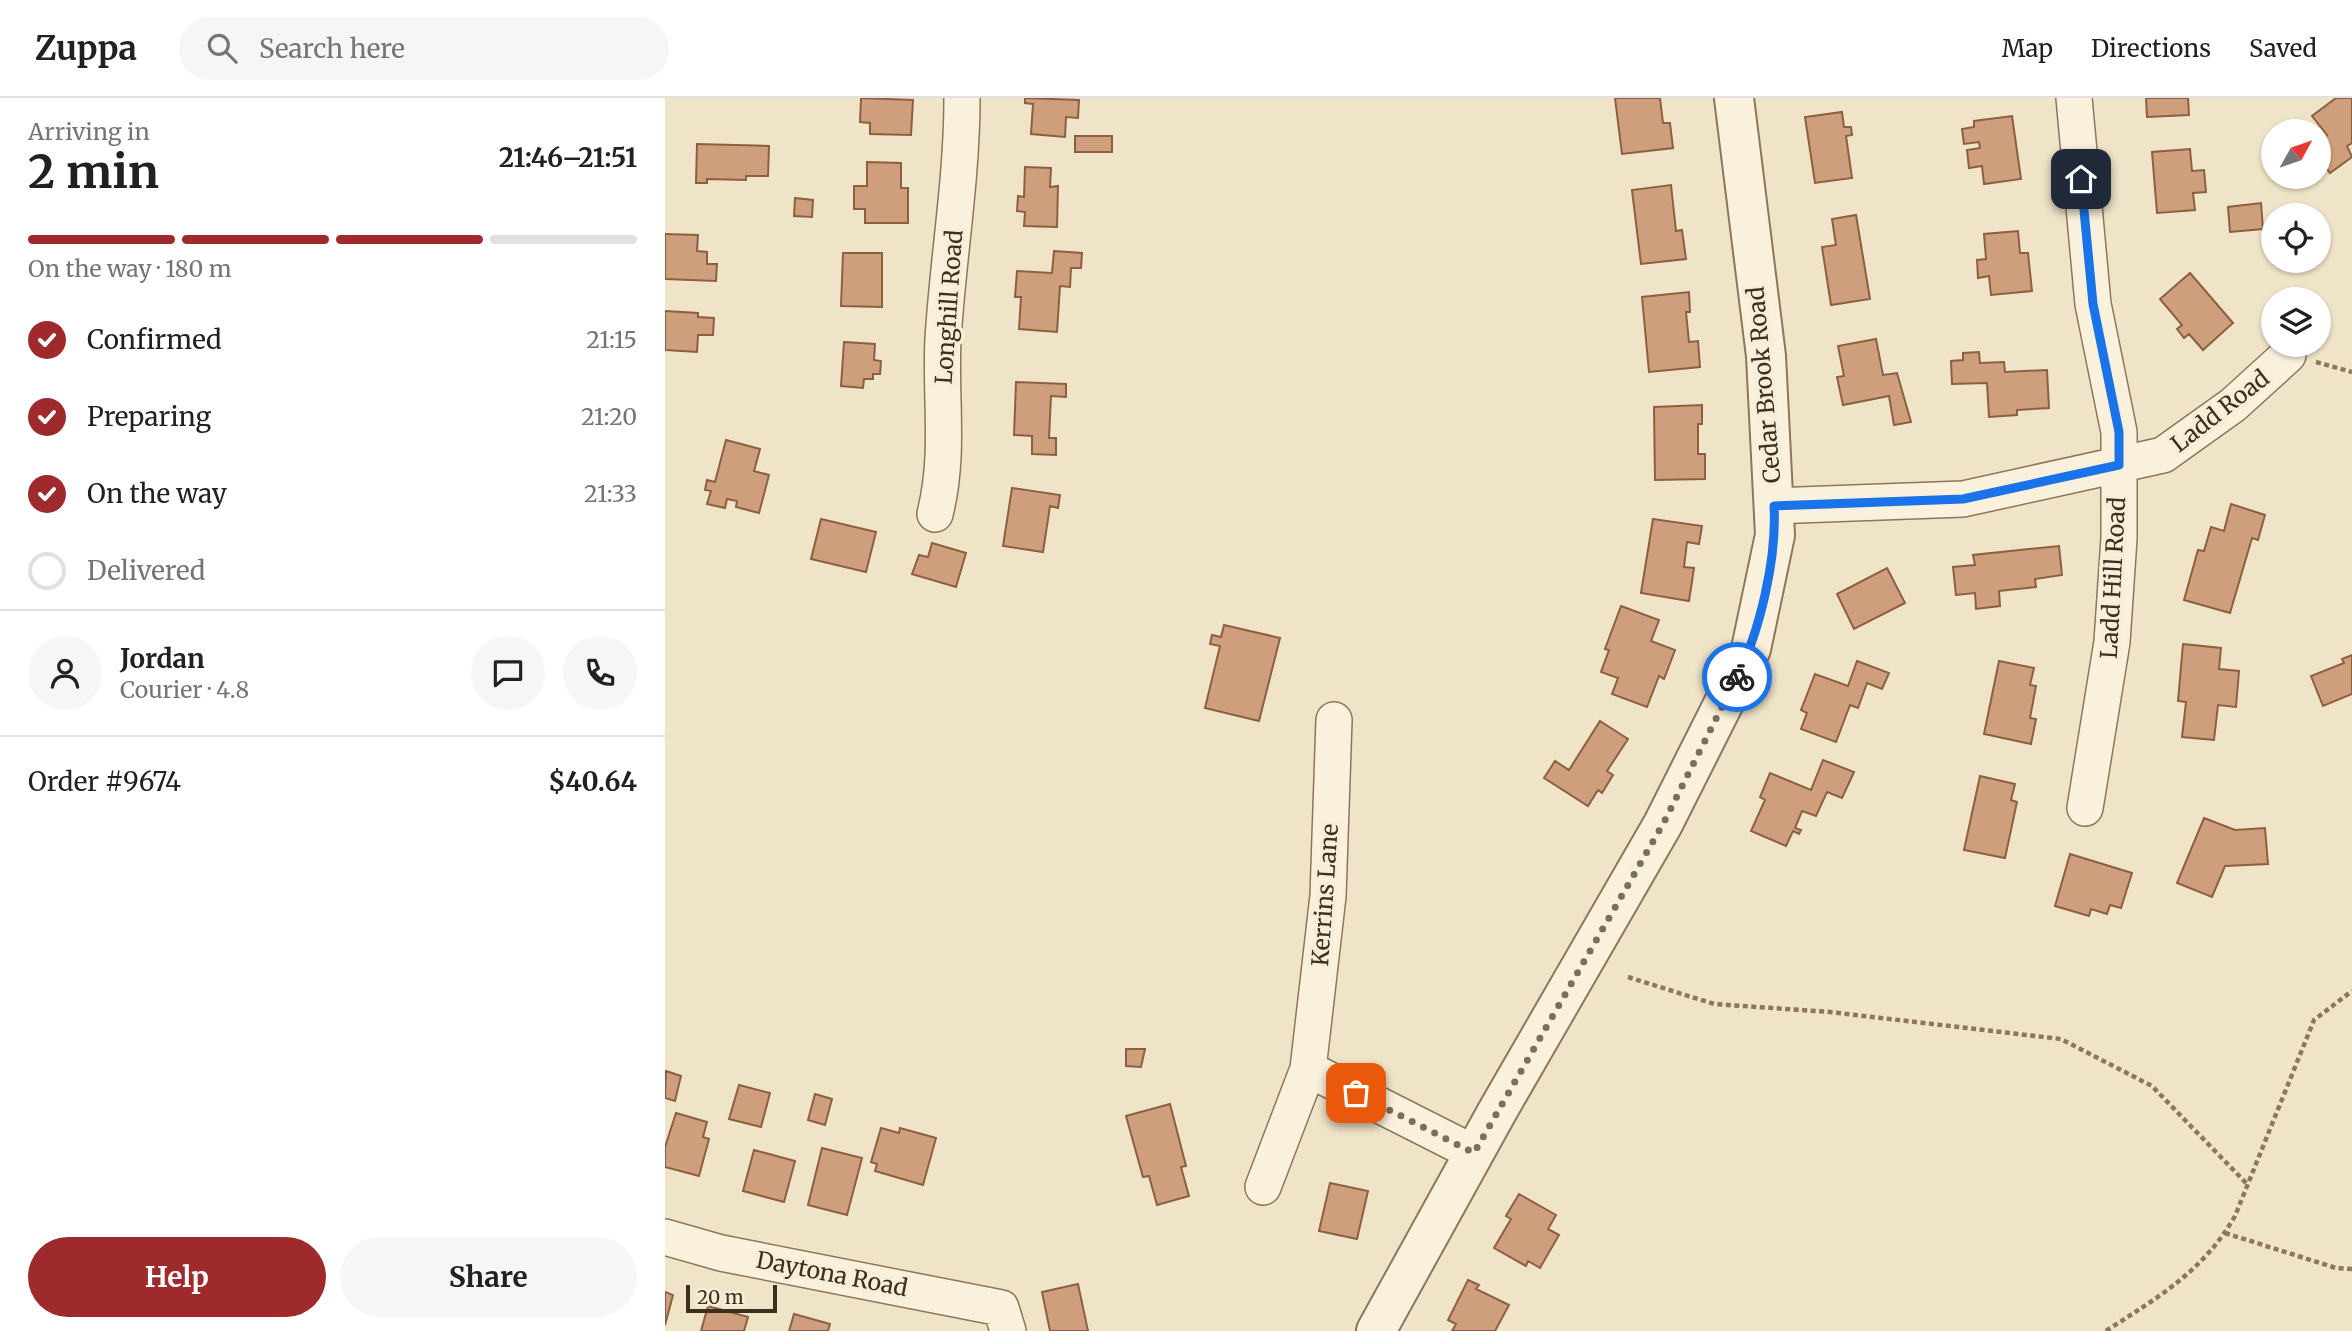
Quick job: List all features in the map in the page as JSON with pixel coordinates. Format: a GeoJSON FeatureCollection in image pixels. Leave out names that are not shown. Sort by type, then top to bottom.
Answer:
{"type":"FeatureCollection","features":[{"type":"Feature","properties":{"kind":"street","name":"Longhill Road"},"geometry":{"type":"LineString","coordinates":[[935,514],[944,479],[943,340],[962,137],[962,98]]}},
{"type":"Feature","properties":{"kind":"street","name":"Cedar Brook Road"},"geometry":{"type":"LineString","coordinates":[[1376,1331],[1474,1153],[1663,824],[1751,649],[1775,535],[1766,356],[1734,98]]}},
{"type":"Feature","properties":{"kind":"street","name":"Ladd Hill Road"},"geometry":{"type":"LineString","coordinates":[[2074,98],[2093,304],[2119,432],[2119,538],[2112,642],[2085,808]]}},
{"type":"Feature","properties":{"kind":"street","name":"Ladd Road"},"geometry":{"type":"LineString","coordinates":[[1774,506],[1963,499],[2163,455],[2233,405],[2286,357]]}},
{"type":"Feature","properties":{"kind":"street","name":"Kerrins Lane"},"geometry":{"type":"LineString","coordinates":[[1263,1187],[1308,1069],[1328,896],[1334,720]]}},
{"type":"Feature","properties":{"kind":"street"},"geometry":{"type":"LineString","coordinates":[[1308,1069],[1474,1153]]}},
{"type":"Feature","properties":{"kind":"street","name":"Daytona Road"},"geometry":{"type":"LineString","coordinates":[[665,1237],[1004,1319]]}},
{"type":"Feature","properties":{"kind":"path"},"geometry":{"type":"LineString","coordinates":[[1628,977],[1714,1004],[1830,1012],[2061,1039],[2152,1086],[2247,1184]]}},
{"type":"Feature","properties":{"kind":"path"},"geometry":{"type":"LineString","coordinates":[[2106,1331],[2177,1283],[2200,1264],[2225,1233],[2314,1020],[2352,991]]}},
{"type":"Feature","properties":{"kind":"path"},"geometry":{"type":"LineString","coordinates":[[2225,1233],[2336,1268],[2352,1269]]}},
{"type":"Feature","properties":{"kind":"building"},"geometry":{"type":"Polygon","coordinates":[[[861,98],[913,100],[911,135],[870,134],[870,123],[860,122],[861,98]]]}},
{"type":"Feature","properties":{"kind":"building"},"geometry":{"type":"Polygon","coordinates":[[[1025,98],[1079,100],[1078,118],[1066,117],[1065,137],[1031,134],[1033,104],[1025,103],[1025,98]]]}},
{"type":"Feature","properties":{"kind":"building"},"geometry":{"type":"Polygon","coordinates":[[[1615,98],[1660,98],[1663,123],[1670,123],[1673,148],[1622,154],[1615,98]]]}},
{"type":"Feature","properties":{"kind":"building"},"geometry":{"type":"Polygon","coordinates":[[[2146,98],[2188,98],[2189,115],[2147,117],[2146,98]]]}},
{"type":"Feature","properties":{"kind":"building"},"geometry":{"type":"Polygon","coordinates":[[[2336,98],[2352,98],[2352,143],[2347,146],[2352,157],[2331,172],[2331,119],[2314,119],[2312,116],[2336,98]]]}},
{"type":"Feature","properties":{"kind":"building"},"geometry":{"type":"Polygon","coordinates":[[[1842,112],[1844,127],[1851,127],[1852,135],[1846,136],[1852,178],[1815,183],[1805,117],[1842,112]]]}},
{"type":"Feature","properties":{"kind":"building"},"geometry":{"type":"Polygon","coordinates":[[[2012,116],[2021,179],[1984,184],[1982,166],[1969,168],[1967,150],[1980,148],[1979,142],[1964,144],[1962,129],[1974,127],[1974,121],[2012,116]]]}},
{"type":"Feature","properties":{"kind":"building"},"geometry":{"type":"Polygon","coordinates":[[[1075,136],[1112,136],[1112,152],[1075,152],[1075,136]]]}},
{"type":"Feature","properties":{"kind":"building"},"geometry":{"type":"Polygon","coordinates":[[[697,144],[769,146],[768,176],[746,176],[746,180],[707,179],[707,183],[696,183],[697,144]]]}},
{"type":"Feature","properties":{"kind":"building"},"geometry":{"type":"Polygon","coordinates":[[[2190,149],[2192,171],[2204,170],[2206,192],[2193,193],[2195,210],[2157,213],[2152,152],[2190,149]]]}},
{"type":"Feature","properties":{"kind":"building"},"geometry":{"type":"Polygon","coordinates":[[[867,162],[901,163],[901,188],[908,188],[908,223],[865,223],[865,209],[854,209],[854,186],[867,186],[867,162]]]}},
{"type":"Feature","properties":{"kind":"building"},"geometry":{"type":"Polygon","coordinates":[[[1025,167],[1051,168],[1050,187],[1058,186],[1057,227],[1024,226],[1025,212],[1017,211],[1018,196],[1024,197],[1025,167]]]}},
{"type":"Feature","properties":{"kind":"building"},"geometry":{"type":"Polygon","coordinates":[[[1671,185],[1676,231],[1682,230],[1686,259],[1641,264],[1632,190],[1671,185]]]}},
{"type":"Feature","properties":{"kind":"building"},"geometry":{"type":"Polygon","coordinates":[[[795,198],[813,200],[812,217],[794,216],[795,198]]]}},
{"type":"Feature","properties":{"kind":"building"},"geometry":{"type":"Polygon","coordinates":[[[2261,203],[2261,229],[2230,232],[2228,207],[2261,203]]]}},
{"type":"Feature","properties":{"kind":"building"},"geometry":{"type":"Polygon","coordinates":[[[1856,215],[1870,299],[1831,305],[1822,247],[1836,245],[1832,219],[1856,215]]]}},
{"type":"Feature","properties":{"kind":"building"},"geometry":{"type":"Polygon","coordinates":[[[2018,231],[2020,253],[2028,253],[2032,291],[1991,295],[1989,276],[1978,278],[1977,260],[1986,259],[1984,234],[2018,231]]]}},
{"type":"Feature","properties":{"kind":"building"},"geometry":{"type":"Polygon","coordinates":[[[665,234],[698,235],[697,251],[707,252],[707,264],[717,264],[716,281],[665,279],[665,234]]]}},
{"type":"Feature","properties":{"kind":"building"},"geometry":{"type":"Polygon","coordinates":[[[1054,251],[1082,253],[1081,268],[1071,268],[1070,287],[1060,286],[1057,332],[1019,329],[1021,297],[1015,297],[1017,271],[1052,273],[1054,251]]]}},
{"type":"Feature","properties":{"kind":"building"},"geometry":{"type":"Polygon","coordinates":[[[843,253],[882,253],[882,307],[841,306],[843,253]]]}},
{"type":"Feature","properties":{"kind":"building"},"geometry":{"type":"Polygon","coordinates":[[[2190,273],[2233,323],[2203,350],[2189,334],[2184,338],[2177,329],[2182,325],[2160,299],[2190,273]]]}},
{"type":"Feature","properties":{"kind":"building"},"geometry":{"type":"Polygon","coordinates":[[[1689,292],[1690,312],[1686,312],[1689,342],[1698,341],[1700,367],[1649,372],[1642,297],[1689,292]]]}},
{"type":"Feature","properties":{"kind":"building"},"geometry":{"type":"Polygon","coordinates":[[[665,311],[698,313],[698,317],[714,318],[713,335],[698,335],[697,352],[665,350],[665,311]]]}},
{"type":"Feature","properties":{"kind":"building"},"geometry":{"type":"Polygon","coordinates":[[[1876,339],[1883,375],[1897,373],[1911,422],[1894,425],[1889,396],[1843,405],[1837,377],[1844,376],[1838,346],[1876,339]]]}},
{"type":"Feature","properties":{"kind":"building"},"geometry":{"type":"Polygon","coordinates":[[[844,342],[875,344],[874,360],[881,361],[880,374],[873,374],[873,379],[864,379],[863,388],[841,386],[844,342]]]}},
{"type":"Feature","properties":{"kind":"building"},"geometry":{"type":"Polygon","coordinates":[[[1979,352],[1980,363],[2004,362],[2005,372],[2047,370],[2049,408],[2017,410],[2017,415],[1989,417],[1987,383],[1952,384],[1951,361],[1963,360],[1963,353],[1979,352]]]}},
{"type":"Feature","properties":{"kind":"building"},"geometry":{"type":"Polygon","coordinates":[[[1016,382],[1066,384],[1066,397],[1051,396],[1049,438],[1056,438],[1056,455],[1032,454],[1032,436],[1014,435],[1016,382]]]}},
{"type":"Feature","properties":{"kind":"building"},"geometry":{"type":"Polygon","coordinates":[[[1702,405],[1702,424],[1698,424],[1698,454],[1705,454],[1705,479],[1655,480],[1654,407],[1702,405]]]}},
{"type":"Feature","properties":{"kind":"building"},"geometry":{"type":"Polygon","coordinates":[[[726,440],[760,449],[754,471],[769,475],[759,513],[736,507],[737,501],[727,499],[725,508],[707,504],[711,491],[705,490],[707,480],[715,482],[726,440]]]}},
{"type":"Feature","properties":{"kind":"building"},"geometry":{"type":"Polygon","coordinates":[[[1012,488],[1060,495],[1058,508],[1050,506],[1043,552],[1003,546],[1012,488]]]}},
{"type":"Feature","properties":{"kind":"building"},"geometry":{"type":"Polygon","coordinates":[[[2231,504],[2265,515],[2258,540],[2252,538],[2230,613],[2184,600],[2198,550],[2204,551],[2211,527],[2224,531],[2231,504]]]}},
{"type":"Feature","properties":{"kind":"building"},"geometry":{"type":"Polygon","coordinates":[[[821,519],[876,532],[866,572],[811,559],[821,519]]]}},
{"type":"Feature","properties":{"kind":"building"},"geometry":{"type":"Polygon","coordinates":[[[1653,519],[1702,526],[1699,544],[1687,542],[1684,567],[1694,568],[1689,601],[1641,593],[1653,519]]]}},
{"type":"Feature","properties":{"kind":"building"},"geometry":{"type":"Polygon","coordinates":[[[932,543],[966,553],[956,587],[912,574],[919,555],[928,557],[932,543]]]}},
{"type":"Feature","properties":{"kind":"building"},"geometry":{"type":"Polygon","coordinates":[[[2059,546],[2062,575],[2035,579],[2036,587],[1999,591],[2000,606],[1976,609],[1975,593],[1956,595],[1953,567],[1975,565],[1973,555],[2059,546]]]}},
{"type":"Feature","properties":{"kind":"building"},"geometry":{"type":"Polygon","coordinates":[[[1887,568],[1905,603],[1854,629],[1837,594],[1887,568]]]}},
{"type":"Feature","properties":{"kind":"building"},"geometry":{"type":"Polygon","coordinates":[[[1621,606],[1659,620],[1651,641],[1675,650],[1664,679],[1659,676],[1647,707],[1612,694],[1618,678],[1601,672],[1609,650],[1605,649],[1621,606]]]}},
{"type":"Feature","properties":{"kind":"building"},"geometry":{"type":"Polygon","coordinates":[[[1224,625],[1280,638],[1259,721],[1205,708],[1220,646],[1210,644],[1212,635],[1221,637],[1224,625]]]}},
{"type":"Feature","properties":{"kind":"building"},"geometry":{"type":"Polygon","coordinates":[[[2183,644],[2221,648],[2219,669],[2239,671],[2236,707],[2218,705],[2214,740],[2182,737],[2186,702],[2178,701],[2183,644]]]}},
{"type":"Feature","properties":{"kind":"building"},"geometry":{"type":"Polygon","coordinates":[[[2352,655],[2352,694],[2323,706],[2311,676],[2344,663],[2342,659],[2352,655]]]}},
{"type":"Feature","properties":{"kind":"building"},"geometry":{"type":"Polygon","coordinates":[[[1857,661],[1889,673],[1882,689],[1867,683],[1858,708],[1850,705],[1836,742],[1801,729],[1807,713],[1801,710],[1815,674],[1848,686],[1857,661]]]}},
{"type":"Feature","properties":{"kind":"building"},"geometry":{"type":"Polygon","coordinates":[[[1999,661],[2034,668],[2030,685],[2036,686],[2030,718],[2036,719],[2031,744],[1984,734],[1999,661]]]}},
{"type":"Feature","properties":{"kind":"building"},"geometry":{"type":"Polygon","coordinates":[[[1600,721],[1628,739],[1607,771],[1613,775],[1602,793],[1598,790],[1588,806],[1544,778],[1555,761],[1569,770],[1600,721]]]}},
{"type":"Feature","properties":{"kind":"building"},"geometry":{"type":"Polygon","coordinates":[[[1823,760],[1854,772],[1842,798],[1827,792],[1816,816],[1802,811],[1795,828],[1801,830],[1799,834],[1793,831],[1786,846],[1751,831],[1765,800],[1760,797],[1770,773],[1811,790],[1823,760]]]}},
{"type":"Feature","properties":{"kind":"building"},"geometry":{"type":"Polygon","coordinates":[[[1980,776],[2015,784],[2011,800],[2017,802],[2005,858],[1964,850],[1980,776]]]}},
{"type":"Feature","properties":{"kind":"building"},"geometry":{"type":"Polygon","coordinates":[[[2204,818],[2235,830],[2265,828],[2268,864],[2225,866],[2212,897],[2177,883],[2204,818]]]}},
{"type":"Feature","properties":{"kind":"building"},"geometry":{"type":"Polygon","coordinates":[[[2070,854],[2132,873],[2121,908],[2110,905],[2107,914],[2091,909],[2089,916],[2055,906],[2070,854]]]}},
{"type":"Feature","properties":{"kind":"building"},"geometry":{"type":"Polygon","coordinates":[[[1126,1049],[1145,1049],[1141,1067],[1126,1066],[1126,1049]]]}},
{"type":"Feature","properties":{"kind":"building"},"geometry":{"type":"Polygon","coordinates":[[[666,1071],[681,1076],[675,1101],[665,1098],[666,1071]]]}},
{"type":"Feature","properties":{"kind":"building"},"geometry":{"type":"Polygon","coordinates":[[[739,1085],[770,1093],[761,1127],[729,1119],[739,1085]]]}},
{"type":"Feature","properties":{"kind":"building"},"geometry":{"type":"Polygon","coordinates":[[[815,1094],[832,1099],[825,1125],[808,1120],[815,1094]]]}},
{"type":"Feature","properties":{"kind":"building"},"geometry":{"type":"Polygon","coordinates":[[[1170,1104],[1186,1166],[1181,1167],[1189,1196],[1157,1205],[1149,1176],[1143,1177],[1126,1116],[1170,1104]]]}},
{"type":"Feature","properties":{"kind":"building"},"geometry":{"type":"Polygon","coordinates":[[[676,1113],[707,1122],[703,1137],[709,1139],[699,1176],[665,1167],[665,1147],[676,1113]]]}},
{"type":"Feature","properties":{"kind":"building"},"geometry":{"type":"Polygon","coordinates":[[[881,1128],[899,1133],[900,1128],[936,1138],[923,1185],[875,1171],[877,1164],[871,1162],[881,1128]]]}},
{"type":"Feature","properties":{"kind":"building"},"geometry":{"type":"Polygon","coordinates":[[[822,1148],[862,1158],[847,1215],[808,1205],[822,1148]]]}},
{"type":"Feature","properties":{"kind":"building"},"geometry":{"type":"Polygon","coordinates":[[[754,1150],[795,1161],[784,1202],[743,1191],[754,1150]]]}},
{"type":"Feature","properties":{"kind":"building"},"geometry":{"type":"Polygon","coordinates":[[[1330,1183],[1368,1191],[1357,1239],[1319,1231],[1330,1183]]]}},
{"type":"Feature","properties":{"kind":"building"},"geometry":{"type":"Polygon","coordinates":[[[1519,1194],[1556,1215],[1548,1229],[1559,1235],[1540,1268],[1528,1261],[1526,1266],[1494,1248],[1511,1219],[1506,1216],[1519,1194]]]}},
{"type":"Feature","properties":{"kind":"building"},"geometry":{"type":"Polygon","coordinates":[[[1468,1280],[1479,1285],[1476,1289],[1509,1305],[1495,1331],[1452,1331],[1456,1324],[1448,1320],[1468,1280]]]}},
{"type":"Feature","properties":{"kind":"building"},"geometry":{"type":"Polygon","coordinates":[[[1078,1284],[1088,1331],[1050,1331],[1042,1292],[1078,1284]]]}},
{"type":"Feature","properties":{"kind":"building"},"geometry":{"type":"Polygon","coordinates":[[[665,1292],[673,1295],[665,1325],[665,1292]]]}},
{"type":"Feature","properties":{"kind":"building"},"geometry":{"type":"Polygon","coordinates":[[[708,1306],[748,1317],[744,1331],[701,1331],[708,1306]]]}},
{"type":"Feature","properties":{"kind":"building"},"geometry":{"type":"Polygon","coordinates":[[[794,1314],[830,1324],[828,1331],[789,1331],[794,1314]]]}},
{"type":"Feature","properties":{"kind":"way so far"},"geometry":{"type":"LineString","coordinates":[[1356,1093],[1474,1153],[1663,824],[1737,677]]}},
{"type":"Feature","properties":{"kind":"route"},"geometry":{"type":"LineString","coordinates":[[1737,677],[1751,649],[1775,535],[1774,506],[1963,499],[2119,465],[2119,432],[2093,304],[2081,179]]}}]}
